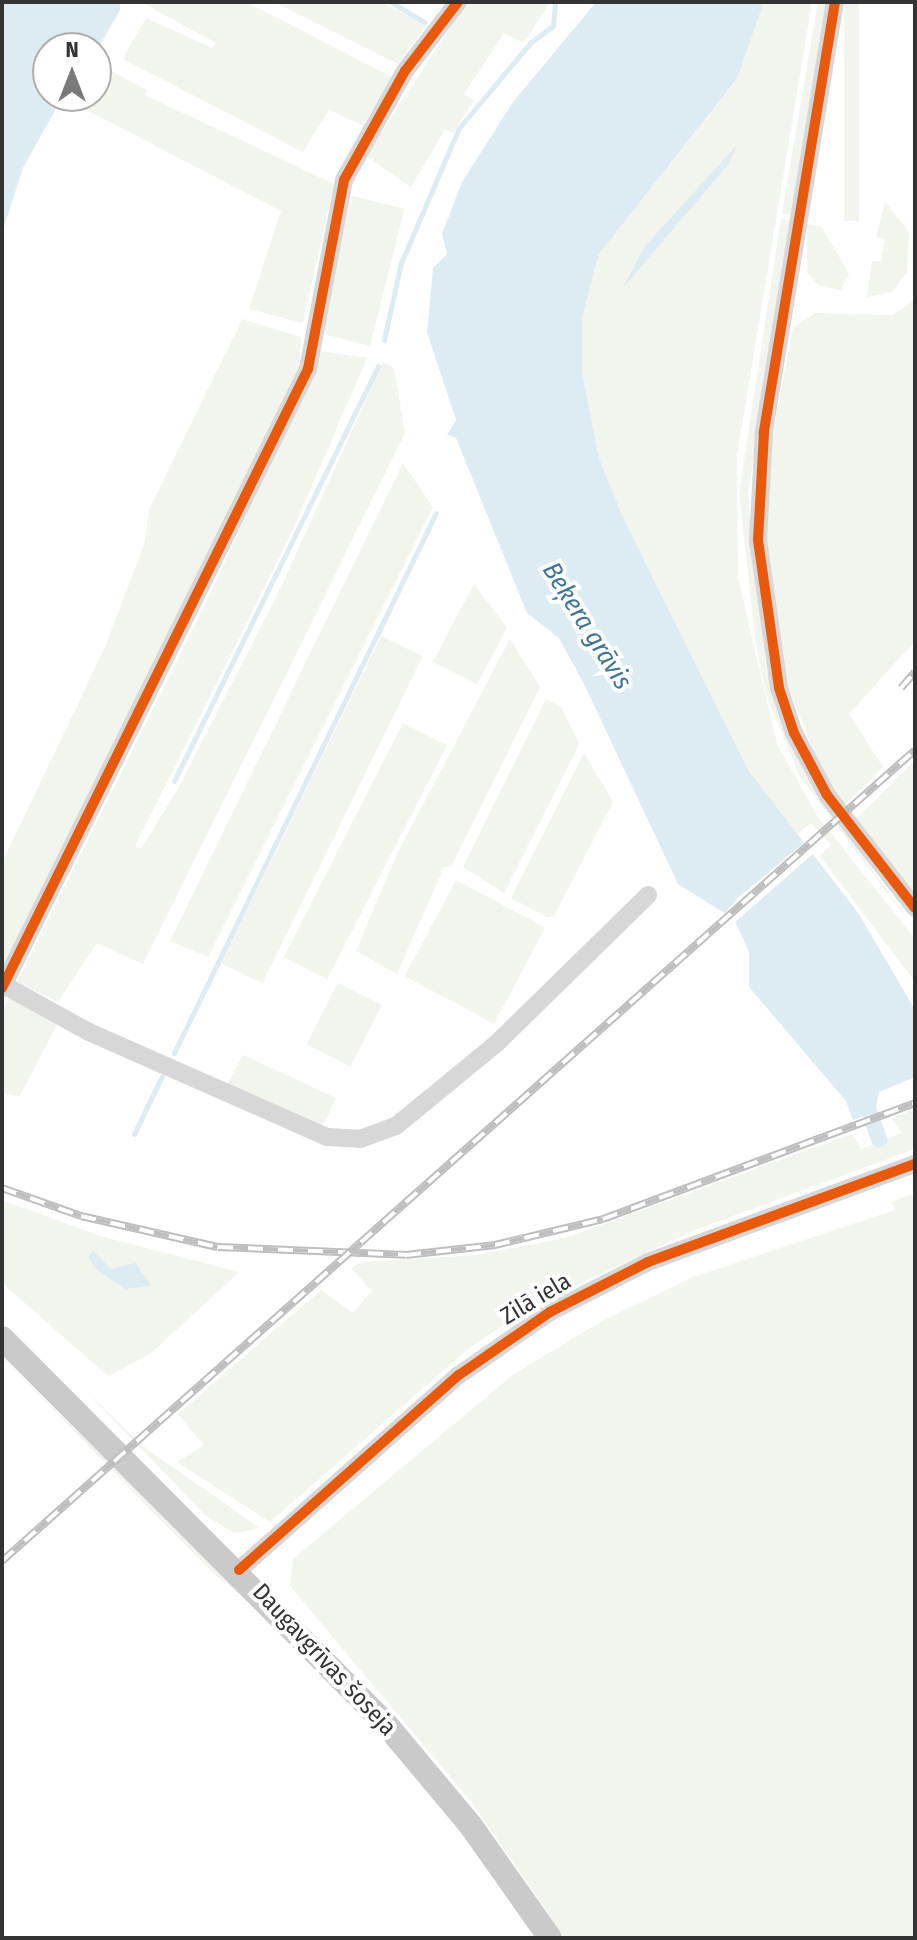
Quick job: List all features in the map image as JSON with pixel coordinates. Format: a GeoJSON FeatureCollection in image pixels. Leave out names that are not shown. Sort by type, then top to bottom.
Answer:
{"type":"FeatureCollection","features":[{"type":"Feature","properties":{"kind":"main road","name":"Daugavgrīvas šoseja"},"geometry":{"type":"LineString","coordinates":[[2,1338],[239,1570],[439,1787],[550,1938]]}},
{"type":"Feature","properties":{"kind":"street"},"geometry":{"type":"LineString","coordinates":[[458,2],[405,71],[344,180],[308,369],[3,986],[89,1032],[327,1137],[360,1139],[396,1126],[496,1044],[648,895]]}},
{"type":"Feature","properties":{"kind":"street"},"geometry":{"type":"LineString","coordinates":[[835,2],[764,433],[758,540],[779,688],[794,733],[827,795],[915,908]]}},
{"type":"Feature","properties":{"kind":"street","name":"Zilā iela"},"geometry":{"type":"LineString","coordinates":[[239,1570],[459,1375],[550,1312],[648,1262],[915,1164]]}},
{"type":"Feature","properties":{"kind":"shaded area"},"geometry":{"type":"Polygon","coordinates":[[[141,2],[246,2],[392,77],[363,125],[329,110],[303,152],[123,59],[146,18],[212,48],[216,43],[141,2]]]}},
{"type":"Feature","properties":{"kind":"shaded area"},"geometry":{"type":"Polygon","coordinates":[[[274,2],[382,2],[426,25],[398,64],[274,2]]]}},
{"type":"Feature","properties":{"kind":"shaded area"},"geometry":{"type":"Polygon","coordinates":[[[467,2],[550,2],[524,43],[504,33],[464,94],[474,101],[453,133],[445,129],[411,187],[366,156],[467,2]]]}},
{"type":"Feature","properties":{"kind":"shaded area"},"geometry":{"type":"Polygon","coordinates":[[[764,2],[812,2],[737,455],[738,578],[777,744],[818,817],[915,939],[915,982],[820,856],[831,845],[811,823],[796,835],[748,770],[622,515],[599,458],[582,372],[582,317],[599,254],[737,80],[764,2]]]}},
{"type":"Feature","properties":{"kind":"shaded area"},"geometry":{"type":"Polygon","coordinates":[[[818,2],[826,2],[791,215],[782,213],[818,2]]]}},
{"type":"Feature","properties":{"kind":"shaded area"},"geometry":{"type":"Polygon","coordinates":[[[844,2],[859,2],[859,221],[844,221],[844,2]]]}},
{"type":"Feature","properties":{"kind":"shaded area"},"geometry":{"type":"Polygon","coordinates":[[[112,71],[147,90],[145,95],[334,184],[303,323],[249,309],[281,211],[90,112],[112,112],[112,71]]]}},
{"type":"Feature","properties":{"kind":"shaded area"},"geometry":{"type":"Polygon","coordinates":[[[352,196],[404,209],[370,346],[318,333],[352,196]]]}},
{"type":"Feature","properties":{"kind":"shaded area"},"geometry":{"type":"Polygon","coordinates":[[[885,202],[909,232],[907,272],[892,292],[867,297],[872,261],[881,262],[885,239],[876,237],[885,202]]]}},
{"type":"Feature","properties":{"kind":"shaded area"},"geometry":{"type":"Polygon","coordinates":[[[781,219],[790,221],[748,495],[766,669],[804,773],[915,930],[799,775],[766,694],[756,645],[739,494],[781,219]]]}},
{"type":"Feature","properties":{"kind":"shaded area"},"geometry":{"type":"Polygon","coordinates":[[[807,224],[822,227],[849,274],[841,290],[820,286],[807,273],[807,224]]]}},
{"type":"Feature","properties":{"kind":"shaded area"},"geometry":{"type":"Polygon","coordinates":[[[915,300],[915,641],[849,714],[883,767],[845,805],[825,778],[787,685],[765,538],[768,457],[793,328],[815,313],[893,315],[915,300]]]}},
{"type":"Feature","properties":{"kind":"shaded area"},"geometry":{"type":"Polygon","coordinates":[[[242,319],[301,337],[299,370],[2,970],[2,863],[105,647],[144,545],[149,510],[242,319]]]}},
{"type":"Feature","properties":{"kind":"shaded area"},"geometry":{"type":"Polygon","coordinates":[[[320,351],[367,358],[291,534],[135,846],[141,849],[179,787],[281,587],[383,362],[394,368],[405,433],[143,964],[97,943],[58,1002],[17,982],[207,601],[320,351]]]}},
{"type":"Feature","properties":{"kind":"shaded area"},"geometry":{"type":"Polygon","coordinates":[[[403,463],[433,507],[208,957],[170,941],[403,463]]]}},
{"type":"Feature","properties":{"kind":"shaded area"},"geometry":{"type":"Polygon","coordinates":[[[474,584],[507,628],[477,684],[433,662],[474,584]]]}},
{"type":"Feature","properties":{"kind":"shaded area"},"geometry":{"type":"Polygon","coordinates":[[[381,636],[422,656],[263,983],[221,963],[381,636]]]}},
{"type":"Feature","properties":{"kind":"shaded area"},"geometry":{"type":"Polygon","coordinates":[[[510,639],[540,687],[451,867],[444,867],[397,974],[356,951],[397,854],[510,639]]]}},
{"type":"Feature","properties":{"kind":"shaded area"},"geometry":{"type":"Polygon","coordinates":[[[546,699],[561,707],[579,744],[504,893],[463,867],[546,699]]]}},
{"type":"Feature","properties":{"kind":"shaded area"},"geometry":{"type":"Polygon","coordinates":[[[403,723],[447,745],[327,980],[284,957],[403,723]]]}},
{"type":"Feature","properties":{"kind":"shaded area"},"geometry":{"type":"Polygon","coordinates":[[[584,753],[613,802],[554,916],[547,917],[511,898],[584,753]]]}},
{"type":"Feature","properties":{"kind":"shaded area"},"geometry":{"type":"Polygon","coordinates":[[[915,760],[915,894],[856,819],[915,760]]]}},
{"type":"Feature","properties":{"kind":"shaded area"},"geometry":{"type":"Polygon","coordinates":[[[456,880],[545,927],[494,1024],[405,976],[456,880]]]}},
{"type":"Feature","properties":{"kind":"shaded area"},"geometry":{"type":"Polygon","coordinates":[[[338,983],[382,1005],[350,1067],[307,1044],[338,983]]]}},
{"type":"Feature","properties":{"kind":"shaded area"},"geometry":{"type":"Polygon","coordinates":[[[9,998],[60,1019],[20,1096],[2,1093],[2,1013],[9,998]]]}},
{"type":"Feature","properties":{"kind":"shaded area"},"geometry":{"type":"Polygon","coordinates":[[[243,1055],[336,1098],[325,1122],[318,1127],[227,1085],[243,1055]]]}},
{"type":"Feature","properties":{"kind":"shaded area"},"geometry":{"type":"Polygon","coordinates":[[[915,1109],[915,1149],[695,1230],[536,1304],[469,1348],[270,1522],[177,1462],[204,1445],[178,1414],[321,1290],[353,1313],[372,1291],[351,1268],[362,1262],[478,1255],[565,1238],[852,1134],[861,1149],[901,1133],[892,1118],[915,1109]]]}},
{"type":"Feature","properties":{"kind":"shaded area"},"geometry":{"type":"Polygon","coordinates":[[[915,1193],[915,1938],[565,1938],[470,1800],[290,1586],[293,1559],[514,1374],[602,1321],[693,1277],[895,1210],[891,1202],[915,1193]]]}},
{"type":"Feature","properties":{"kind":"shaded area"},"geometry":{"type":"Polygon","coordinates":[[[2,1200],[100,1236],[239,1272],[150,1354],[108,1376],[2,1283],[2,1200]]]}},
{"type":"Feature","properties":{"kind":"shaded area"},"geometry":{"type":"Polygon","coordinates":[[[2,1358],[141,1494],[255,1606],[215,1575],[2,1358]]]}},
{"type":"Feature","properties":{"kind":"shaded area"},"geometry":{"type":"Polygon","coordinates":[[[85,1390],[148,1450],[260,1528],[234,1533],[205,1515],[85,1390]]]}},
{"type":"Feature","properties":{"kind":"water"},"geometry":{"type":"Polygon","coordinates":[[[2,2],[120,2],[120,10],[107,32],[32,32],[32,112],[54,112],[23,168],[2,233],[2,2]]]}},
{"type":"Feature","properties":{"kind":"water"},"geometry":{"type":"Polygon","coordinates":[[[596,2],[764,2],[737,79],[599,254],[582,317],[582,372],[599,458],[622,515],[748,770],[859,914],[915,1010],[915,1077],[879,1092],[875,1112],[853,1120],[846,1101],[749,987],[749,952],[734,919],[678,884],[584,684],[559,638],[527,613],[456,438],[447,435],[456,420],[427,332],[433,268],[447,254],[442,234],[462,182],[513,102],[596,2]]]}},
{"type":"Feature","properties":{"kind":"water"},"geometry":{"type":"Polygon","coordinates":[[[737,145],[728,165],[622,289],[645,246],[737,145]]]}},
{"type":"Feature","properties":{"kind":"water"},"geometry":{"type":"Polygon","coordinates":[[[93,1251],[111,1269],[136,1263],[151,1286],[125,1289],[96,1269],[88,1257],[93,1251]]]}},
{"type":"Feature","properties":{"kind":"pier"},"geometry":{"type":"Polygon","coordinates":[[[806,841],[815,852],[733,924],[723,915],[740,896],[806,841]]]}},
{"type":"Feature","properties":{"kind":"waterway"},"geometry":{"type":"LineString","coordinates":[[391,2],[424,22]]}},
{"type":"Feature","properties":{"kind":"waterway"},"geometry":{"type":"LineString","coordinates":[[384,340],[401,263],[459,128],[531,42],[553,26],[555,2]]}},
{"type":"Feature","properties":{"kind":"waterway"},"geometry":{"type":"LineString","coordinates":[[174,781],[378,366]]}},
{"type":"Feature","properties":{"kind":"waterway"},"geometry":{"type":"LineString","coordinates":[[174,1053],[436,513]]}},
{"type":"Feature","properties":{"kind":"waterway"},"geometry":{"type":"LineString","coordinates":[[134,1134],[162,1076]]}},
{"type":"Feature","properties":{"kind":"waterway","name":"Beķera grāvis"},"geometry":{"type":"LineString","coordinates":[[864,1097],[879,1139]]}},
{"type":"Feature","properties":{"kind":"railway"},"geometry":{"type":"LineString","coordinates":[[901,688],[915,672]]}},
{"type":"Feature","properties":{"kind":"railway"},"geometry":{"type":"LineString","coordinates":[[2,1561],[915,750]]}},
{"type":"Feature","properties":{"kind":"railway"},"geometry":{"type":"LineString","coordinates":[[2,1188],[81,1216],[218,1247],[406,1255],[495,1245],[603,1219],[915,1103]]}},
{"type":"Feature","properties":{"kind":"cycle path"},"geometry":{"type":"LineString","coordinates":[[2,988],[308,369],[344,180],[405,71],[458,2]]}},
{"type":"Feature","properties":{"kind":"cycle path"},"geometry":{"type":"LineString","coordinates":[[835,2],[764,433],[758,540],[779,688],[794,733],[827,795],[915,908]]}},
{"type":"Feature","properties":{"kind":"cycle path"},"geometry":{"type":"LineString","coordinates":[[239,1570],[459,1375],[550,1312],[648,1262],[915,1164]]}}]}
